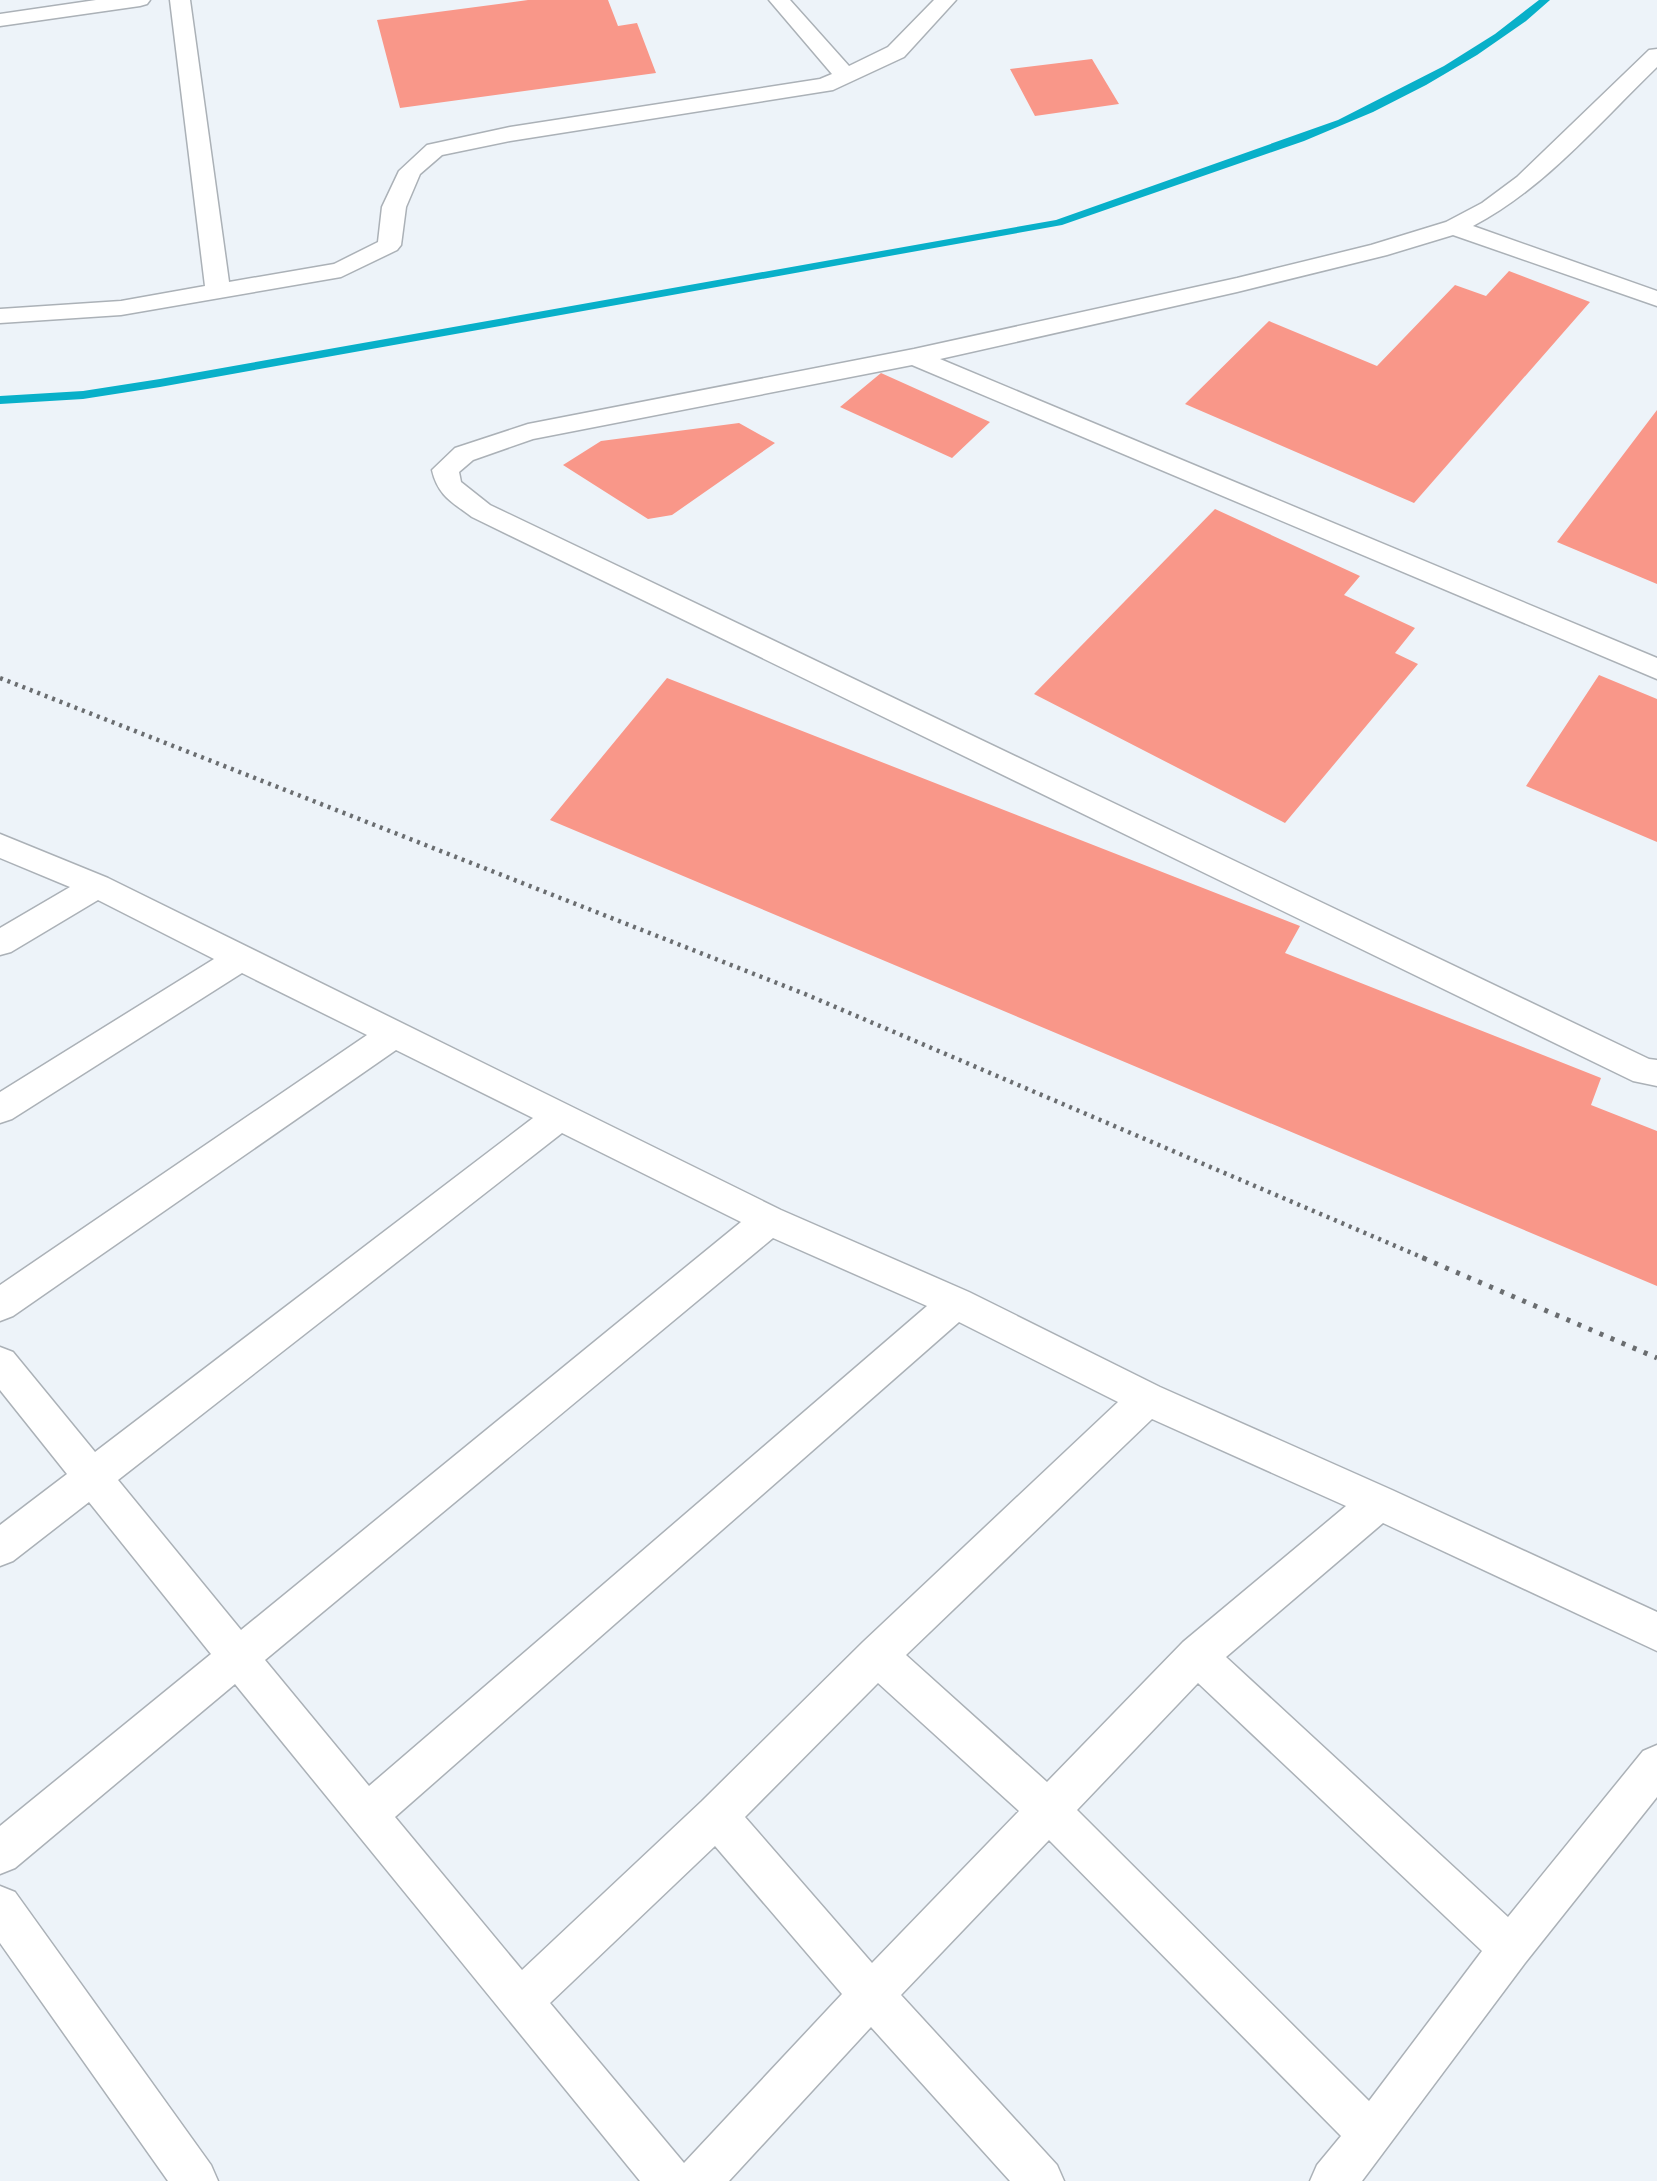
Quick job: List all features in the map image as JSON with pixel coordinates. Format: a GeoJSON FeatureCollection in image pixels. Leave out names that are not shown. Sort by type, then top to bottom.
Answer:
{"type":"FeatureCollection","features":[{"type":"Feature","properties":{"kind":"street"},"geometry":{"type":"LineString","coordinates":[[0,20],[140,0]]}},
{"type":"Feature","properties":{"kind":"street"},"geometry":{"type":"LineString","coordinates":[[180,0],[218,291]]}},
{"type":"Feature","properties":{"kind":"street"},"geometry":{"type":"LineString","coordinates":[[779,0],[845,75]]}},
{"type":"Feature","properties":{"kind":"street"},"geometry":{"type":"LineString","coordinates":[[0,316],[121,308],[341,270],[389,245],[394,207],[410,171],[435,150],[510,134],[825,85],[896,52],[946,0]]}},
{"type":"Feature","properties":{"kind":"street"},"geometry":{"type":"LineString","coordinates":[[1657,55],[1525,182],[1490,208],[1454,228],[1379,250],[1237,285],[914,357],[528,432],[464,454],[445,470],[449,486],[492,517],[1645,1072],[1657,1073]]}},
{"type":"Feature","properties":{"kind":"street"},"geometry":{"type":"LineString","coordinates":[[1454,228],[1657,299]]}},
{"type":"Feature","properties":{"kind":"street"},"geometry":{"type":"LineString","coordinates":[[914,357],[1657,669]]}},
{"type":"Feature","properties":{"kind":"street"},"geometry":{"type":"LineString","coordinates":[[0,844],[97,886],[769,1220],[956,1303],[1147,1399],[1379,1502],[1657,1632]]}},
{"type":"Feature","properties":{"kind":"street"},"geometry":{"type":"LineString","coordinates":[[0,943],[97,886]]}},
{"type":"Feature","properties":{"kind":"street"},"geometry":{"type":"LineString","coordinates":[[0,1109],[242,957]]}},
{"type":"Feature","properties":{"kind":"street"},"geometry":{"type":"LineString","coordinates":[[0,1305],[394,1034]]}},
{"type":"Feature","properties":{"kind":"street"},"geometry":{"type":"LineString","coordinates":[[0,1548],[560,1116]]}},
{"type":"Feature","properties":{"kind":"street"},"geometry":{"type":"LineString","coordinates":[[0,1853],[769,1220]]}},
{"type":"Feature","properties":{"kind":"street"},"geometry":{"type":"LineString","coordinates":[[366,1815],[956,1303]]}},
{"type":"Feature","properties":{"kind":"street"},"geometry":{"type":"LineString","coordinates":[[0,1363],[366,1815],[669,2181]]}},
{"type":"Feature","properties":{"kind":"street"},"geometry":{"type":"LineString","coordinates":[[521,2000],[717,1816],[877,1656],[1147,1399]]}},
{"type":"Feature","properties":{"kind":"street"},"geometry":{"type":"LineString","coordinates":[[698,2181],[871,1995],[1197,1656],[1379,1502]]}},
{"type":"Feature","properties":{"kind":"street"},"geometry":{"type":"LineString","coordinates":[[877,1656],[1049,1811],[1371,2135]]}},
{"type":"Feature","properties":{"kind":"street"},"geometry":{"type":"LineString","coordinates":[[1197,1656],[1510,1948]]}},
{"type":"Feature","properties":{"kind":"street"},"geometry":{"type":"LineString","coordinates":[[1333,2181],[1371,2135],[1510,1948],[1657,1765]]}},
{"type":"Feature","properties":{"kind":"street"},"geometry":{"type":"LineString","coordinates":[[717,1816],[871,1995],[1041,2181]]}},
{"type":"Feature","properties":{"kind":"street"},"geometry":{"type":"LineString","coordinates":[[0,1908],[195,2181]]}},
{"type":"Feature","properties":{"kind":"building"},"geometry":{"type":"Polygon","coordinates":[[[528,0],[608,0],[618,26],[637,23],[656,73],[400,108],[377,20],[528,0]]]}},
{"type":"Feature","properties":{"kind":"building"},"geometry":{"type":"Polygon","coordinates":[[[1092,59],[1119,104],[1035,116],[1010,69],[1092,59]]]}},
{"type":"Feature","properties":{"kind":"building"},"geometry":{"type":"Polygon","coordinates":[[[1509,271],[1590,302],[1414,503],[1185,404],[1269,321],[1377,366],[1455,285],[1486,296],[1509,271]]]}},
{"type":"Feature","properties":{"kind":"building"},"geometry":{"type":"Polygon","coordinates":[[[881,373],[990,422],[952,458],[840,407],[881,373]]]}},
{"type":"Feature","properties":{"kind":"building"},"geometry":{"type":"Polygon","coordinates":[[[1657,410],[1657,584],[1557,542],[1657,410]]]}},
{"type":"Feature","properties":{"kind":"building"},"geometry":{"type":"Polygon","coordinates":[[[739,423],[775,443],[672,515],[648,519],[563,465],[601,441],[739,423]]]}},
{"type":"Feature","properties":{"kind":"building"},"geometry":{"type":"Polygon","coordinates":[[[1215,509],[1360,576],[1344,595],[1415,628],[1395,653],[1418,664],[1285,823],[1034,694],[1215,509]]]}},
{"type":"Feature","properties":{"kind":"building"},"geometry":{"type":"Polygon","coordinates":[[[1599,675],[1657,699],[1657,842],[1526,786],[1599,675]]]}},
{"type":"Feature","properties":{"kind":"building"},"geometry":{"type":"Polygon","coordinates":[[[667,678],[1300,926],[1285,953],[1601,1078],[1591,1105],[1657,1131],[1657,1286],[550,820],[667,678]]]}},
{"type":"Feature","properties":{"kind":"waterway"},"geometry":{"type":"LineString","coordinates":[[0,400],[83,395],[160,383],[1058,223],[1342,122],[1422,83],[1474,53],[1545,0]]}},
{"type":"Feature","properties":{"kind":"railway"},"geometry":{"type":"LineString","coordinates":[[0,678],[805,994],[1426,1259]]}},
{"type":"Feature","properties":{"kind":"railway"},"geometry":{"type":"LineString","coordinates":[[1423,1258],[1657,1358]]}}]}
